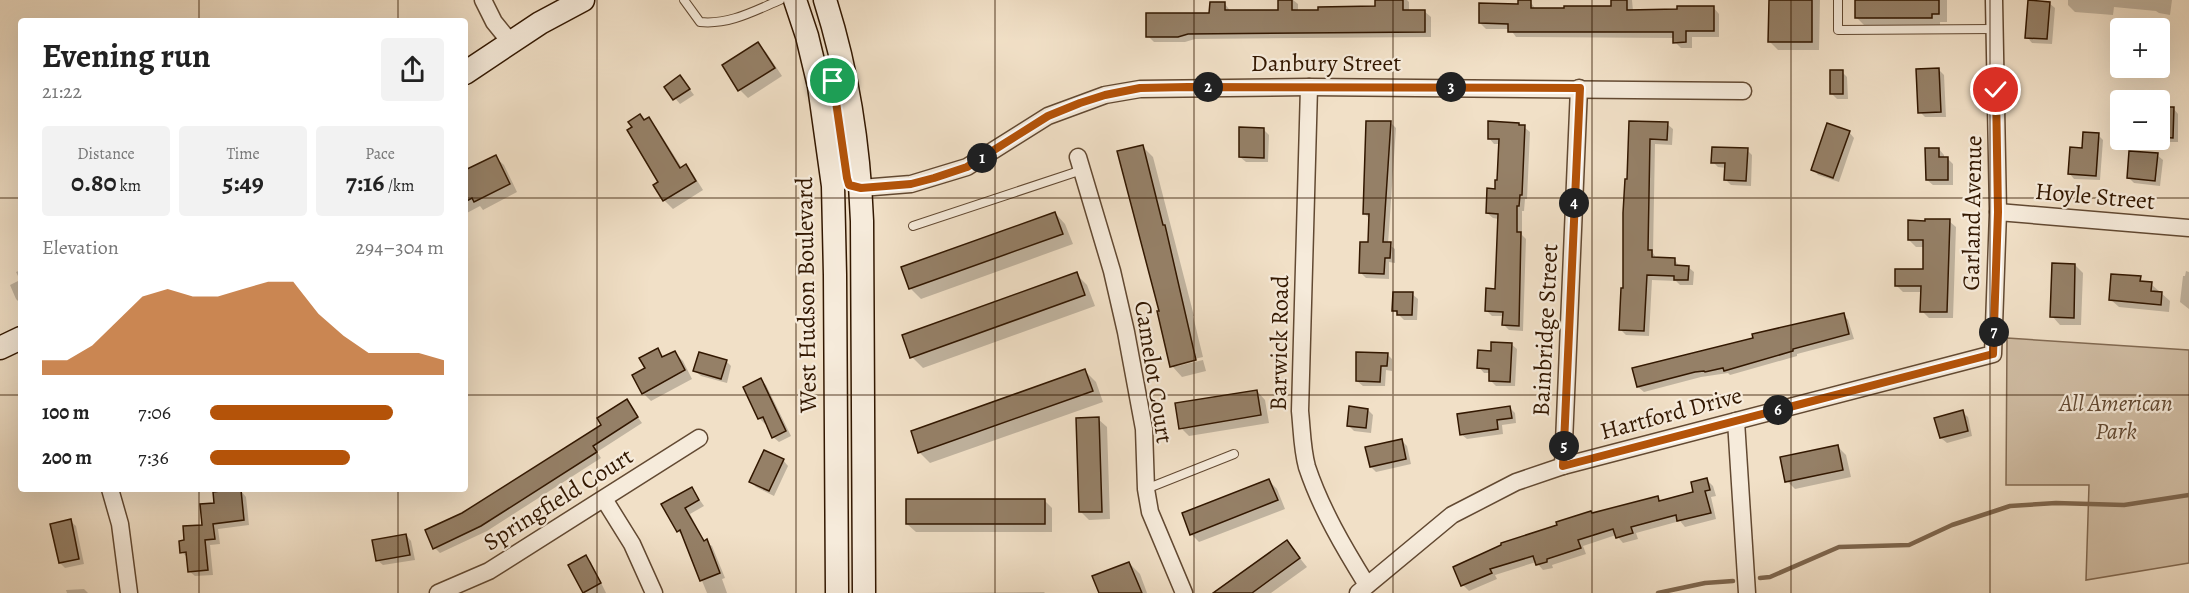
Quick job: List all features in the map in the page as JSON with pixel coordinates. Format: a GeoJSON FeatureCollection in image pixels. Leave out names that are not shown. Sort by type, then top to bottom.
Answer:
{"type":"FeatureCollection","features":[{"type":"Feature","properties":{"kind":"main road"},"geometry":{"type":"LineString","coordinates":[[468,71],[540,23],[583,0]]}},
{"type":"Feature","properties":{"kind":"main road","name":"West Hudson Boulevard"},"geometry":{"type":"LineString","coordinates":[[795,0],[819,86],[833,186],[837,593]]}},
{"type":"Feature","properties":{"kind":"main road"},"geometry":{"type":"LineString","coordinates":[[825,0],[842,58],[853,111],[861,188],[864,593]]}},
{"type":"Feature","properties":{"kind":"main road"},"geometry":{"type":"LineString","coordinates":[[0,348],[18,339]]}},
{"type":"Feature","properties":{"kind":"street"},"geometry":{"type":"LineString","coordinates":[[483,0],[494,22],[511,44]]}},
{"type":"Feature","properties":{"kind":"street","name":"Garland Avenue"},"geometry":{"type":"LineString","coordinates":[[1993,354],[1998,212],[1994,0]]}},
{"type":"Feature","properties":{"kind":"street","name":"Barwick Road"},"geometry":{"type":"LineString","coordinates":[[1309,87],[1300,411],[1302,443],[1307,466],[1317,491],[1362,589]]}},
{"type":"Feature","properties":{"kind":"street","name":"Danbury Street"},"geometry":{"type":"LineString","coordinates":[[861,188],[911,184],[967,167],[1048,116],[1105,95],[1140,88],[1580,88],[1743,91]]}},
{"type":"Feature","properties":{"kind":"street","name":"Bainbridge Street"},"geometry":{"type":"LineString","coordinates":[[1563,466],[1580,88]]}},
{"type":"Feature","properties":{"kind":"street","name":"Camelot Court"},"geometry":{"type":"LineString","coordinates":[[1080,163],[1112,271],[1125,332],[1144,429],[1146,489],[1150,512],[1184,593]]}},
{"type":"Feature","properties":{"kind":"street","name":"Hoyle Street"},"geometry":{"type":"LineString","coordinates":[[1998,212],[2189,228]]}},
{"type":"Feature","properties":{"kind":"street","name":"Hartford Drive"},"geometry":{"type":"LineString","coordinates":[[1362,589],[1452,515],[1516,482],[1563,466],[1993,354]]}},
{"type":"Feature","properties":{"kind":"street"},"geometry":{"type":"LineString","coordinates":[[1736,421],[1747,593]]}},
{"type":"Feature","properties":{"kind":"street","name":"Springfield Court"},"geometry":{"type":"LineString","coordinates":[[438,593],[489,571],[699,438]]}},
{"type":"Feature","properties":{"kind":"street"},"geometry":{"type":"LineString","coordinates":[[111,492],[126,557],[129,593]]}},
{"type":"Feature","properties":{"kind":"street"},"geometry":{"type":"LineString","coordinates":[[604,500],[632,544],[654,593]]}},
{"type":"Feature","properties":{"kind":"lane"},"geometry":{"type":"LineString","coordinates":[[684,0],[700,22],[714,24],[731,20],[780,0]]}},
{"type":"Feature","properties":{"kind":"lane"},"geometry":{"type":"LineString","coordinates":[[1838,0],[1838,30],[1995,29]]}},
{"type":"Feature","properties":{"kind":"lane"},"geometry":{"type":"LineString","coordinates":[[813,62],[829,72],[833,81],[847,178],[849,185],[861,188]]}},
{"type":"Feature","properties":{"kind":"lane"},"geometry":{"type":"LineString","coordinates":[[913,226],[1080,163]]}},
{"type":"Feature","properties":{"kind":"lane"},"geometry":{"type":"LineString","coordinates":[[1146,489],[1234,454]]}},
{"type":"Feature","properties":{"kind":"green space","name":"All American Park"},"geometry":{"type":"Polygon","coordinates":[[[2007,338],[2189,350],[2189,563],[2086,580],[2089,485],[2006,485],[2007,338]]]}},
{"type":"Feature","properties":{"kind":"building"},"geometry":{"type":"Polygon","coordinates":[[[1278,0],[1292,0],[1292,10],[1318,10],[1318,7],[1375,6],[1375,0],[1403,0],[1403,10],[1425,10],[1425,32],[1188,34],[1178,37],[1146,37],[1146,13],[1209,13],[1210,2],[1225,2],[1225,10],[1278,10],[1278,0]]]}},
{"type":"Feature","properties":{"kind":"building"},"geometry":{"type":"Polygon","coordinates":[[[1518,0],[1531,0],[1531,8],[1611,6],[1611,0],[1627,0],[1627,10],[1714,6],[1714,31],[1686,31],[1686,42],[1673,43],[1673,32],[1508,32],[1508,24],[1479,23],[1479,3],[1518,4],[1518,0]]]}},
{"type":"Feature","properties":{"kind":"building"},"geometry":{"type":"Polygon","coordinates":[[[1769,0],[1812,0],[1812,42],[1768,42],[1769,0]]]}},
{"type":"Feature","properties":{"kind":"building"},"geometry":{"type":"Polygon","coordinates":[[[1855,0],[1939,0],[1939,14],[1932,14],[1932,18],[1855,18],[1855,0]]]}},
{"type":"Feature","properties":{"kind":"building"},"geometry":{"type":"Polygon","coordinates":[[[2028,0],[2050,2],[2047,39],[2025,38],[2028,0]]]}},
{"type":"Feature","properties":{"kind":"building"},"geometry":{"type":"Polygon","coordinates":[[[758,42],[775,68],[738,91],[722,65],[758,42]]]}},
{"type":"Feature","properties":{"kind":"building"},"geometry":{"type":"Polygon","coordinates":[[[1939,68],[1941,112],[1918,113],[1916,69],[1939,68]]]}},
{"type":"Feature","properties":{"kind":"building"},"geometry":{"type":"Polygon","coordinates":[[[1830,70],[1843,70],[1843,94],[1830,94],[1830,70]]]}},
{"type":"Feature","properties":{"kind":"building"},"geometry":{"type":"Polygon","coordinates":[[[680,75],[690,89],[673,100],[664,87],[680,75]]]}},
{"type":"Feature","properties":{"kind":"building"},"geometry":{"type":"Polygon","coordinates":[[[2170,107],[2174,107],[2173,138],[2170,138],[2170,107]]]}},
{"type":"Feature","properties":{"kind":"building"},"geometry":{"type":"Polygon","coordinates":[[[640,114],[644,120],[649,117],[680,168],[686,164],[696,181],[663,201],[653,185],[658,182],[627,130],[632,127],[628,122],[640,114]]]}},
{"type":"Feature","properties":{"kind":"building"},"geometry":{"type":"Polygon","coordinates":[[[1366,121],[1391,121],[1383,242],[1391,242],[1390,258],[1385,258],[1384,274],[1359,273],[1360,242],[1368,242],[1369,214],[1363,214],[1366,121]]]}},
{"type":"Feature","properties":{"kind":"building"},"geometry":{"type":"Polygon","coordinates":[[[1488,121],[1525,125],[1522,195],[1520,195],[1519,206],[1517,206],[1517,232],[1521,232],[1519,326],[1502,325],[1503,312],[1485,311],[1486,288],[1495,289],[1498,214],[1486,213],[1487,188],[1495,189],[1495,180],[1497,180],[1499,139],[1488,139],[1488,121]]]}},
{"type":"Feature","properties":{"kind":"building"},"geometry":{"type":"Polygon","coordinates":[[[1629,121],[1668,122],[1667,140],[1650,139],[1648,250],[1652,250],[1652,257],[1675,258],[1675,265],[1689,266],[1688,280],[1674,280],[1674,276],[1647,275],[1644,331],[1619,330],[1621,288],[1623,288],[1623,213],[1629,121]]]}},
{"type":"Feature","properties":{"kind":"building"},"geometry":{"type":"Polygon","coordinates":[[[1827,123],[1850,131],[1833,178],[1811,170],[1827,123]]]}},
{"type":"Feature","properties":{"kind":"building"},"geometry":{"type":"Polygon","coordinates":[[[1239,127],[1264,128],[1264,158],[1239,157],[1239,127]]]}},
{"type":"Feature","properties":{"kind":"building"},"geometry":{"type":"Polygon","coordinates":[[[2083,132],[2099,133],[2096,176],[2068,174],[2070,147],[2082,148],[2083,132]]]}},
{"type":"Feature","properties":{"kind":"building"},"geometry":{"type":"Polygon","coordinates":[[[1143,145],[1163,225],[1165,225],[1196,360],[1170,367],[1157,311],[1159,311],[1117,151],[1143,145]]]}},
{"type":"Feature","properties":{"kind":"building"},"geometry":{"type":"Polygon","coordinates":[[[1712,147],[1748,148],[1746,181],[1724,180],[1725,163],[1711,163],[1712,147]]]}},
{"type":"Feature","properties":{"kind":"building"},"geometry":{"type":"Polygon","coordinates":[[[1925,148],[1939,148],[1939,157],[1948,157],[1948,180],[1926,180],[1925,148]]]}},
{"type":"Feature","properties":{"kind":"building"},"geometry":{"type":"Polygon","coordinates":[[[2129,151],[2158,153],[2155,181],[2127,178],[2129,151]]]}},
{"type":"Feature","properties":{"kind":"building"},"geometry":{"type":"Polygon","coordinates":[[[496,155],[510,184],[474,202],[472,198],[468,200],[468,169],[496,155]]]}},
{"type":"Feature","properties":{"kind":"building"},"geometry":{"type":"Polygon","coordinates":[[[1055,212],[1063,234],[909,289],[901,267],[1055,212]]]}},
{"type":"Feature","properties":{"kind":"building"},"geometry":{"type":"Polygon","coordinates":[[[1925,219],[1950,219],[1947,312],[1920,312],[1921,286],[1895,286],[1895,269],[1923,269],[1923,240],[1908,240],[1908,220],[1925,221],[1925,219]]]}},
{"type":"Feature","properties":{"kind":"building"},"geometry":{"type":"Polygon","coordinates":[[[2052,263],[2075,264],[2074,318],[2050,317],[2052,263]]]}},
{"type":"Feature","properties":{"kind":"building"},"geometry":{"type":"Polygon","coordinates":[[[1077,272],[1085,295],[910,358],[902,335],[1077,272]]]}},
{"type":"Feature","properties":{"kind":"building"},"geometry":{"type":"Polygon","coordinates":[[[2111,274],[2141,276],[2140,281],[2152,282],[2151,291],[2162,292],[2161,305],[2109,300],[2111,274]]]}},
{"type":"Feature","properties":{"kind":"building"},"geometry":{"type":"Polygon","coordinates":[[[1393,292],[1413,292],[1412,315],[1397,315],[1397,311],[1392,311],[1393,292]]]}},
{"type":"Feature","properties":{"kind":"building"},"geometry":{"type":"Polygon","coordinates":[[[1844,313],[1849,334],[1724,371],[1723,368],[1695,372],[1637,387],[1632,368],[1753,338],[1752,334],[1844,313]]]}},
{"type":"Feature","properties":{"kind":"building"},"geometry":{"type":"Polygon","coordinates":[[[1491,342],[1512,343],[1510,382],[1489,381],[1489,369],[1477,368],[1478,350],[1491,351],[1491,342]]]}},
{"type":"Feature","properties":{"kind":"building"},"geometry":{"type":"Polygon","coordinates":[[[658,348],[662,357],[675,351],[685,370],[642,394],[632,375],[645,368],[639,358],[658,348]]]}},
{"type":"Feature","properties":{"kind":"building"},"geometry":{"type":"Polygon","coordinates":[[[699,352],[727,360],[721,379],[693,371],[699,352]]]}},
{"type":"Feature","properties":{"kind":"building"},"geometry":{"type":"Polygon","coordinates":[[[1356,352],[1388,353],[1387,366],[1381,366],[1380,382],[1356,381],[1356,352]]]}},
{"type":"Feature","properties":{"kind":"building"},"geometry":{"type":"Polygon","coordinates":[[[1085,369],[1093,391],[918,453],[911,431],[1085,369]]]}},
{"type":"Feature","properties":{"kind":"building"},"geometry":{"type":"Polygon","coordinates":[[[761,378],[786,431],[772,438],[763,417],[758,419],[743,387],[761,378]]]}},
{"type":"Feature","properties":{"kind":"building"},"geometry":{"type":"Polygon","coordinates":[[[1257,390],[1261,415],[1179,429],[1175,403],[1257,390]]]}},
{"type":"Feature","properties":{"kind":"building"},"geometry":{"type":"Polygon","coordinates":[[[627,399],[638,417],[593,446],[597,452],[481,526],[433,549],[425,530],[462,513],[601,425],[597,418],[627,399]]]}},
{"type":"Feature","properties":{"kind":"building"},"geometry":{"type":"Polygon","coordinates":[[[1349,406],[1368,409],[1366,428],[1347,426],[1349,406]]]}},
{"type":"Feature","properties":{"kind":"building"},"geometry":{"type":"Polygon","coordinates":[[[1510,406],[1512,418],[1497,420],[1498,429],[1460,435],[1457,414],[1510,406]]]}},
{"type":"Feature","properties":{"kind":"building"},"geometry":{"type":"Polygon","coordinates":[[[1963,410],[1968,431],[1940,438],[1934,418],[1963,410]]]}},
{"type":"Feature","properties":{"kind":"building"},"geometry":{"type":"Polygon","coordinates":[[[1099,417],[1102,512],[1079,512],[1076,418],[1099,417]]]}},
{"type":"Feature","properties":{"kind":"building"},"geometry":{"type":"Polygon","coordinates":[[[1402,439],[1406,459],[1370,467],[1365,447],[1402,439]]]}},
{"type":"Feature","properties":{"kind":"building"},"geometry":{"type":"Polygon","coordinates":[[[1838,445],[1843,470],[1785,482],[1780,457],[1838,445]]]}},
{"type":"Feature","properties":{"kind":"building"},"geometry":{"type":"Polygon","coordinates":[[[764,450],[784,459],[769,491],[749,482],[764,450]]]}},
{"type":"Feature","properties":{"kind":"building"},"geometry":{"type":"Polygon","coordinates":[[[1707,478],[1710,490],[1705,491],[1711,513],[1677,521],[1676,515],[1631,527],[1633,533],[1616,538],[1613,529],[1578,540],[1581,548],[1547,559],[1547,562],[1536,565],[1533,556],[1490,569],[1492,573],[1461,586],[1453,567],[1501,543],[1557,525],[1556,522],[1591,511],[1592,513],[1658,496],[1659,501],[1693,492],[1691,482],[1707,478]]]}},
{"type":"Feature","properties":{"kind":"building"},"geometry":{"type":"Polygon","coordinates":[[[1269,479],[1278,500],[1190,535],[1182,513],[1269,479]]]}},
{"type":"Feature","properties":{"kind":"building"},"geometry":{"type":"Polygon","coordinates":[[[692,487],[699,500],[685,508],[704,541],[707,539],[720,573],[700,581],[680,530],[677,532],[661,504],[692,487]]]}},
{"type":"Feature","properties":{"kind":"building"},"geometry":{"type":"Polygon","coordinates":[[[213,492],[241,492],[244,520],[213,524],[215,539],[205,540],[208,570],[188,572],[186,552],[180,553],[179,541],[184,540],[183,526],[202,525],[200,504],[214,503],[213,492]]]}},
{"type":"Feature","properties":{"kind":"building"},"geometry":{"type":"Polygon","coordinates":[[[906,499],[1045,499],[1045,524],[906,524],[906,499]]]}},
{"type":"Feature","properties":{"kind":"building"},"geometry":{"type":"Polygon","coordinates":[[[71,519],[79,559],[59,563],[50,524],[71,519]]]}},
{"type":"Feature","properties":{"kind":"building"},"geometry":{"type":"Polygon","coordinates":[[[406,534],[410,555],[376,561],[372,540],[406,534]]]}},
{"type":"Feature","properties":{"kind":"building"},"geometry":{"type":"Polygon","coordinates":[[[1287,540],[1300,558],[1252,593],[1213,593],[1287,540]]]}},
{"type":"Feature","properties":{"kind":"building"},"geometry":{"type":"Polygon","coordinates":[[[586,555],[601,583],[583,593],[568,565],[586,555]]]}},
{"type":"Feature","properties":{"kind":"building"},"geometry":{"type":"Polygon","coordinates":[[[1129,562],[1142,593],[1099,593],[1092,576],[1129,562]]]}},
{"type":"Feature","properties":{"kind":"waterway"},"geometry":{"type":"LineString","coordinates":[[1760,578],[1770,577],[1839,547],[1909,545],[1952,525],[2010,506],[2056,503],[2124,505],[2189,495]]}},
{"type":"Feature","properties":{"kind":"waterway"},"geometry":{"type":"LineString","coordinates":[[1658,593],[1705,583],[1733,581]]}},
{"type":"Feature","properties":{"kind":"route"},"geometry":{"type":"LineString","coordinates":[[833,81],[847,178],[849,185],[861,188],[911,184],[967,167],[1048,116],[1105,95],[1140,88],[1580,88],[1563,466],[1993,354],[1998,212],[1996,90]]}}]}
